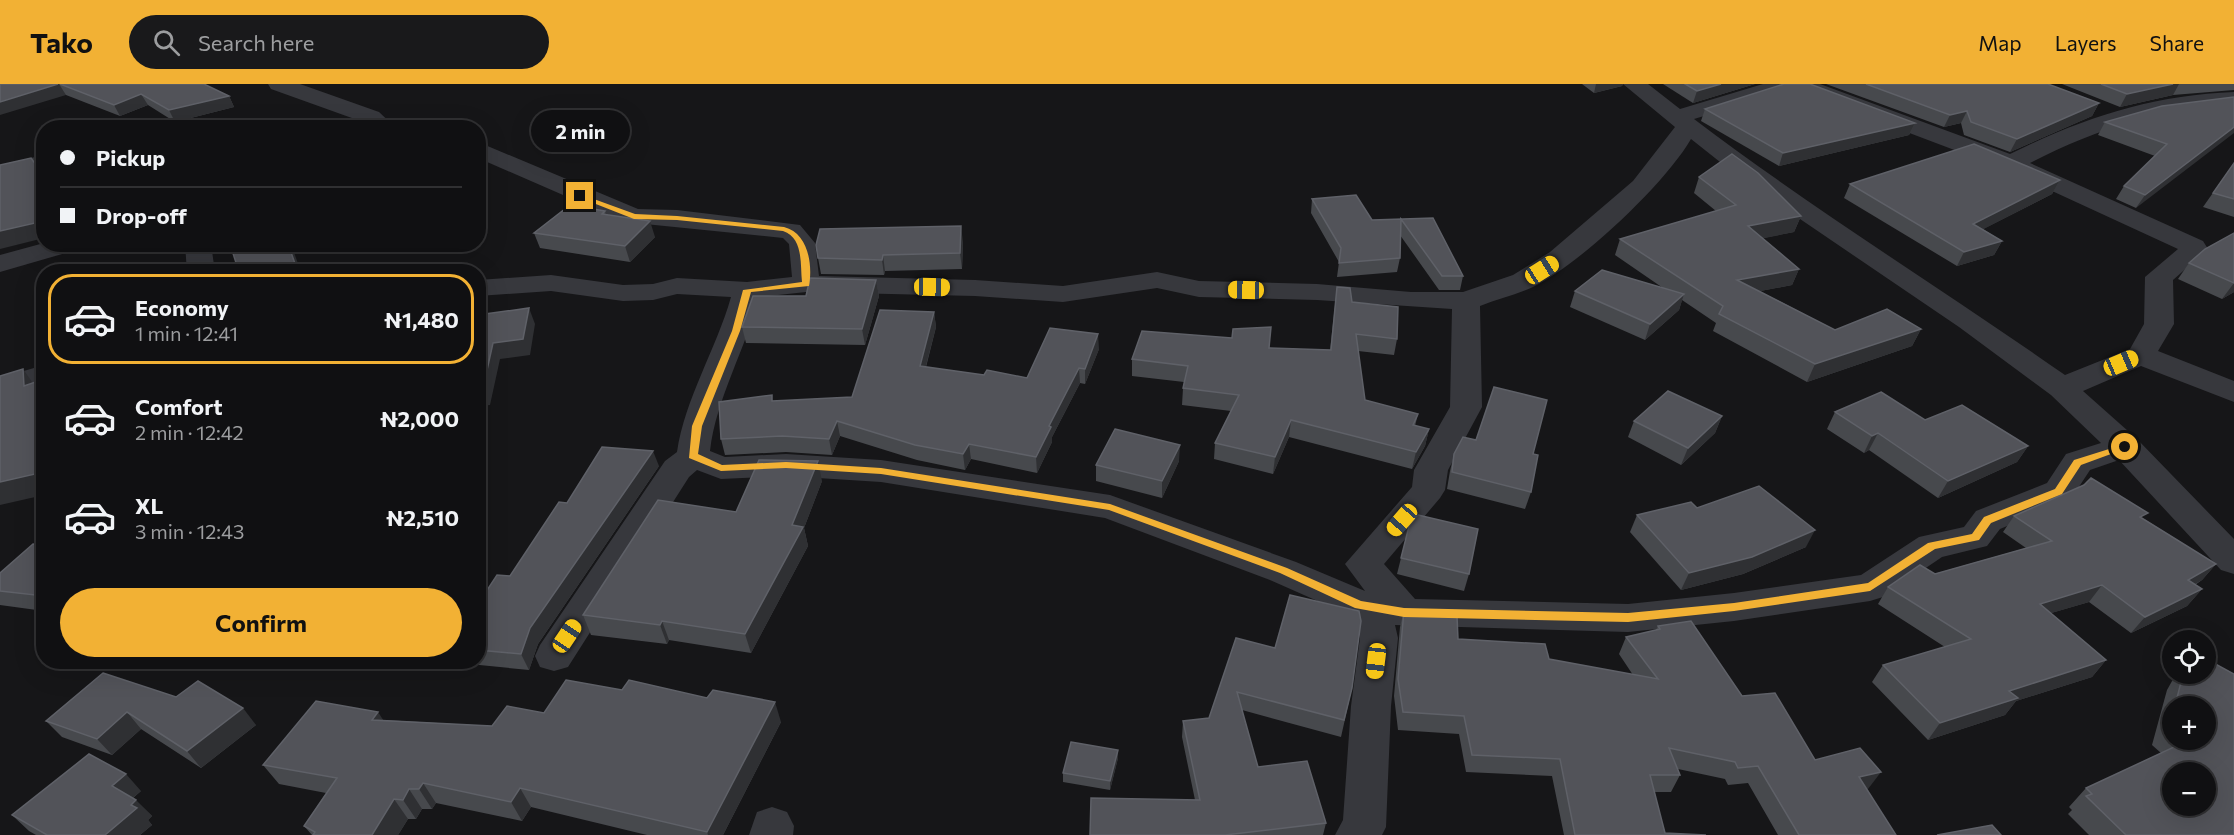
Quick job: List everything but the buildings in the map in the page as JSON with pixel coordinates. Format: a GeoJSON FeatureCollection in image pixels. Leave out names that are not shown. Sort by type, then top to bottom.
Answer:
{"type":"FeatureCollection","features":[{"type":"Feature","properties":{"kind":"street"},"geometry":{"type":"LineString","coordinates":[[279,84],[375,120]]}},
{"type":"Feature","properties":{"kind":"street"},"geometry":{"type":"LineString","coordinates":[[1634,84],[1753,176],[1969,321],[2062,388],[2125,447],[2234,561]]}},
{"type":"Feature","properties":{"kind":"street"},"geometry":{"type":"LineString","coordinates":[[1682,121],[1786,84]]}},
{"type":"Feature","properties":{"kind":"street"},"geometry":{"type":"LineString","coordinates":[[1800,84],[2011,164],[2194,247],[2195,249],[2159,277],[2159,324],[2141,355],[2062,388]]}},
{"type":"Feature","properties":{"kind":"street"},"geometry":{"type":"LineString","coordinates":[[2011,164],[2072,132],[2146,107],[2234,99]]}},
{"type":"Feature","properties":{"kind":"street"},"geometry":{"type":"LineString","coordinates":[[2086,102],[2119,116]]}},
{"type":"Feature","properties":{"kind":"street"},"geometry":{"type":"LineString","coordinates":[[486,287],[552,283],[623,293],[653,292],[677,286],[747,290],[806,284],[975,288],[1063,294],[1157,280],[1199,289],[1317,292],[1411,300],[1466,301],[1523,282],[1560,258],[1642,186],[1675,146],[1682,121]]}},
{"type":"Feature","properties":{"kind":"street"},"geometry":{"type":"LineString","coordinates":[[486,152],[634,217],[677,218],[791,231],[802,243],[806,284]]}},
{"type":"Feature","properties":{"kind":"street"},"geometry":{"type":"LineString","coordinates":[[0,172],[36,164]]}},
{"type":"Feature","properties":{"kind":"street"},"geometry":{"type":"LineString","coordinates":[[0,264],[41,252]]}},
{"type":"Feature","properties":{"kind":"street"},"geometry":{"type":"LineString","coordinates":[[554,656],[677,469],[693,456],[697,426],[736,331],[747,290]]}},
{"type":"Feature","properties":{"kind":"street"},"geometry":{"type":"LineString","coordinates":[[1357,835],[1364,827],[1371,706],[1379,638],[1388,609],[1363,564],[1428,490],[1431,470],[1466,407],[1466,301]]}},
{"type":"Feature","properties":{"kind":"street"},"geometry":{"type":"LineString","coordinates":[[2141,355],[2234,392]]}},
{"type":"Feature","properties":{"kind":"street"},"geometry":{"type":"LineString","coordinates":[[0,388],[36,377]]}},
{"type":"Feature","properties":{"kind":"street"},"geometry":{"type":"LineString","coordinates":[[693,456],[721,468],[786,465],[881,471],[1110,507],[1283,571],[1359,605],[1388,609],[1628,618],[1734,607],[1870,587],[1932,546],[1975,537],[1988,520],[2059,491],[2078,462],[2125,447]]}},
{"type":"Feature","properties":{"kind":"route"},"geometry":{"type":"LineString","coordinates":[[580,196],[634,217],[677,218],[784,229],[791,231],[802,243],[806,284],[747,290],[722,370],[712,385],[697,426],[693,456],[721,468],[786,465],[881,471],[1110,507],[1283,571],[1359,605],[1404,613],[1628,618],[1734,607],[1870,587],[1932,546],[1975,537],[1988,520],[2059,491],[2078,462],[2125,447]]}}]}
